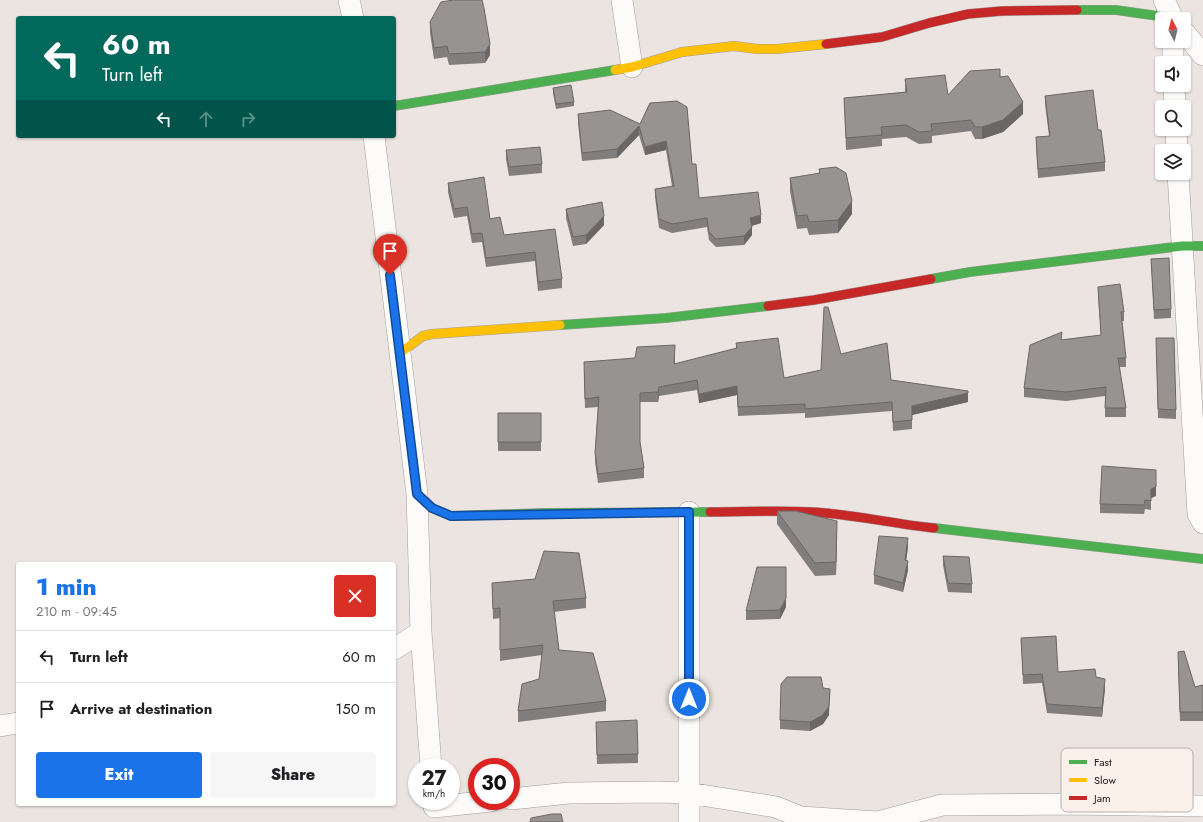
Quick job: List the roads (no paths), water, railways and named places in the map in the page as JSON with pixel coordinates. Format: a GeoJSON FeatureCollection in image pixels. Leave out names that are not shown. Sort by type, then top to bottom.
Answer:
{"type":"FeatureCollection","features":[{"type":"Feature","properties":{"kind":"street"},"geometry":{"type":"LineString","coordinates":[[349,0],[353,16]]}},
{"type":"Feature","properties":{"kind":"street"},"geometry":{"type":"LineString","coordinates":[[622,0],[632,67]]}},
{"type":"Feature","properties":{"kind":"street"},"geometry":{"type":"LineString","coordinates":[[396,106],[632,67],[682,52],[734,46],[756,49],[777,49],[856,41],[882,36],[968,14],[1002,11],[1058,10],[1116,10],[1155,13]]}},
{"type":"Feature","properties":{"kind":"street"},"geometry":{"type":"LineString","coordinates":[[1191,38],[1203,55]]}},
{"type":"Feature","properties":{"kind":"street"},"geometry":{"type":"LineString","coordinates":[[374,138],[417,494],[421,632],[430,758]]}},
{"type":"Feature","properties":{"kind":"street"},"geometry":{"type":"LineString","coordinates":[[1178,180],[1198,514],[1203,523]]}},
{"type":"Feature","properties":{"kind":"street"},"geometry":{"type":"LineString","coordinates":[[400,352],[422,336],[432,334],[682,316],[814,300],[970,272],[1182,246],[1203,246]]}},
{"type":"Feature","properties":{"kind":"street"},"geometry":{"type":"LineString","coordinates":[[417,494],[432,508],[451,516],[689,512],[812,512],[856,516],[904,525],[1203,559]]}},
{"type":"Feature","properties":{"kind":"street"},"geometry":{"type":"LineString","coordinates":[[689,512],[689,822]]}},
{"type":"Feature","properties":{"kind":"street"},"geometry":{"type":"LineString","coordinates":[[396,648],[421,632]]}},
{"type":"Feature","properties":{"kind":"street"},"geometry":{"type":"LineString","coordinates":[[0,726],[16,722]]}},
{"type":"Feature","properties":{"kind":"street"},"geometry":{"type":"LineString","coordinates":[[520,798],[568,792],[689,793],[776,807],[800,817],[878,822],[942,805],[1061,804]]}},
{"type":"Feature","properties":{"kind":"street"},"geometry":{"type":"LineString","coordinates":[[1193,806],[1203,806]]}}]}
